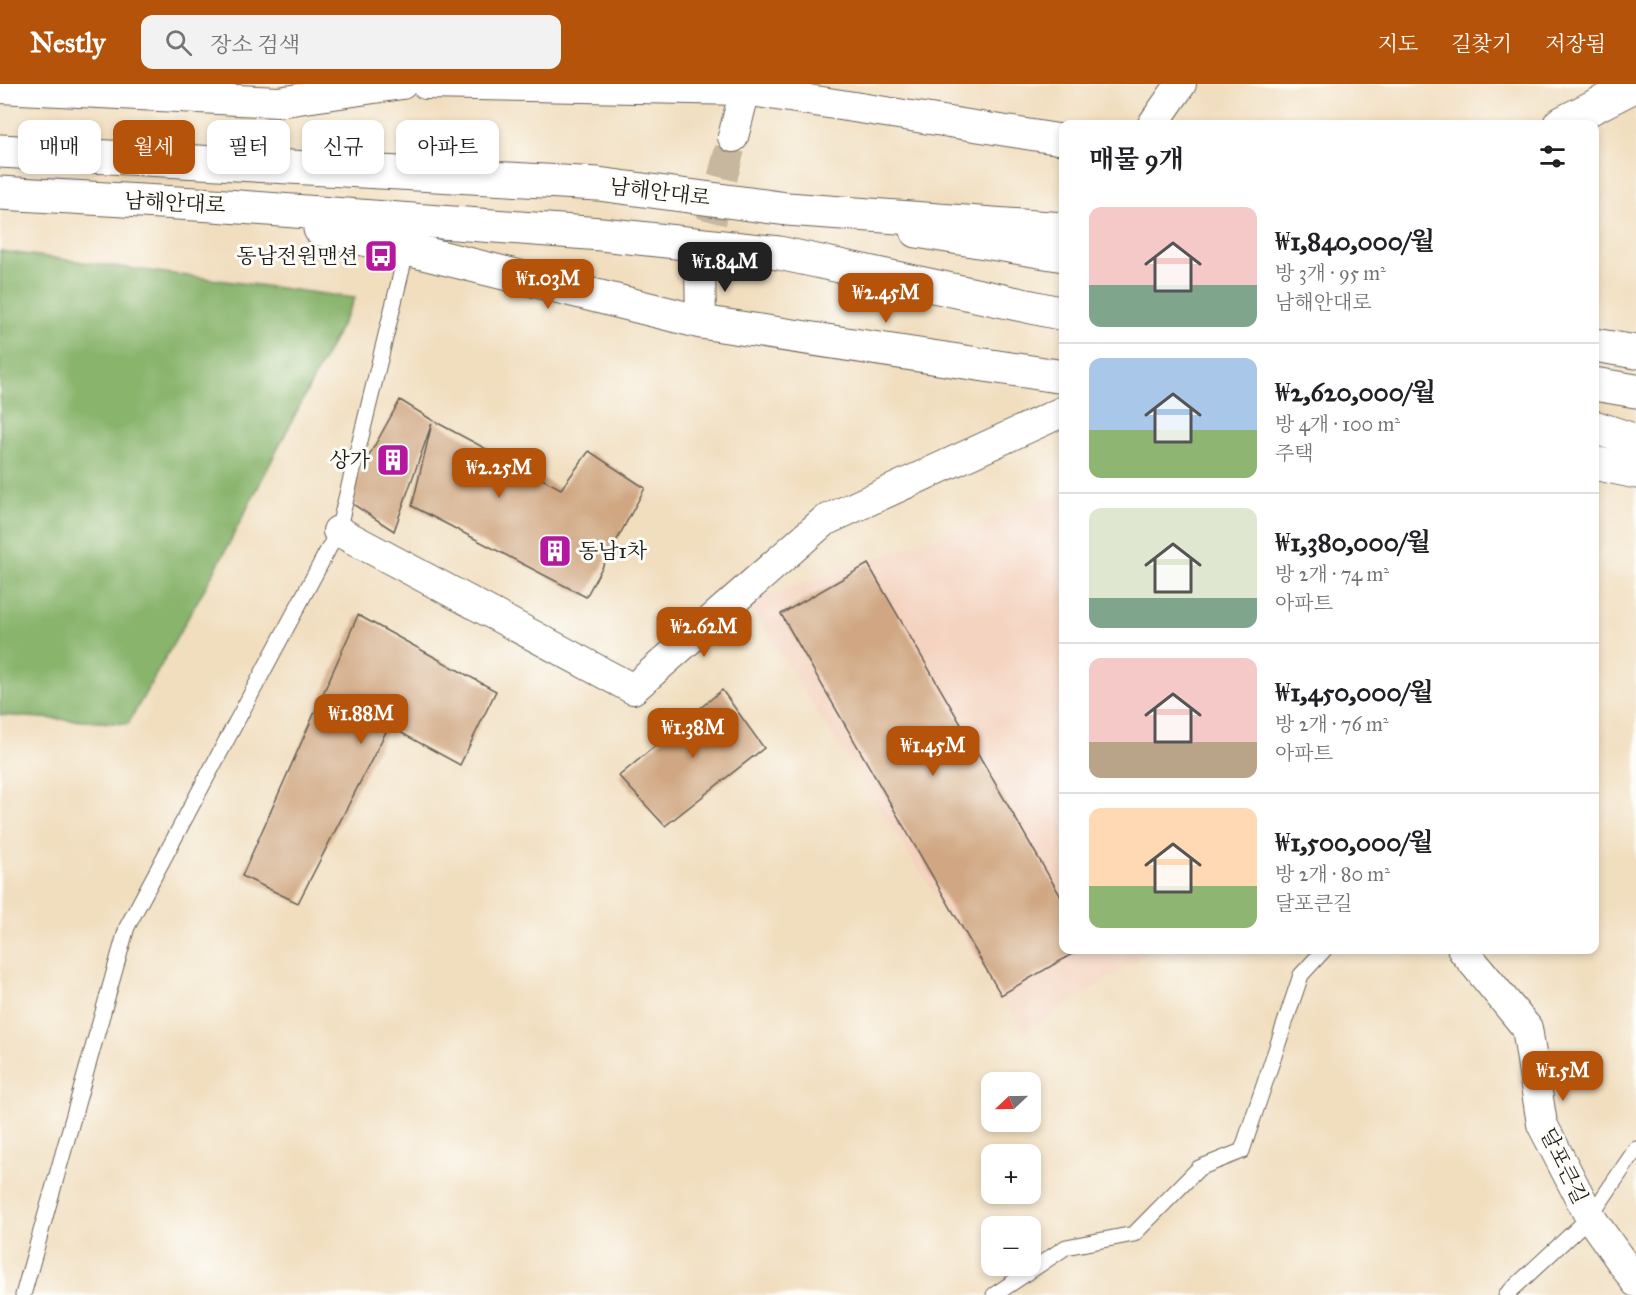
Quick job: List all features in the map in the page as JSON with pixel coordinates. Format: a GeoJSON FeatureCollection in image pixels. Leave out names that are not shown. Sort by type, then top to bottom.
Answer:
{"type":"FeatureCollection","features":[{"type":"Feature","properties":{"kind":"main road"},"geometry":{"type":"LineString","coordinates":[[1568,120],[1636,85]]}},
{"type":"Feature","properties":{"kind":"main road","name":"남해안대로"},"geometry":{"type":"LineString","coordinates":[[0,152],[598,184],[787,209],[1059,254]]}},
{"type":"Feature","properties":{"kind":"main road","name":"남해안대로"},"geometry":{"type":"LineString","coordinates":[[0,193],[213,205],[601,234],[778,253],[1059,298]]}},
{"type":"Feature","properties":{"kind":"main road"},"geometry":{"type":"LineString","coordinates":[[213,205],[407,249],[701,322],[1059,376]]}},
{"type":"Feature","properties":{"kind":"main road"},"geometry":{"type":"LineString","coordinates":[[787,209],[1059,229]]}},
{"type":"Feature","properties":{"kind":"main road"},"geometry":{"type":"LineString","coordinates":[[778,253],[1059,313]]}},
{"type":"Feature","properties":{"kind":"main road"},"geometry":{"type":"LineString","coordinates":[[1599,346],[1636,352]]}},
{"type":"Feature","properties":{"kind":"main road"},"geometry":{"type":"LineString","coordinates":[[1599,385],[1636,391]]}},
{"type":"Feature","properties":{"kind":"main road"},"geometry":{"type":"LineString","coordinates":[[1599,429],[1636,441]]}},
{"type":"Feature","properties":{"kind":"main road"},"geometry":{"type":"LineString","coordinates":[[1599,464],[1636,472]]}},
{"type":"Feature","properties":{"kind":"street"},"geometry":{"type":"LineString","coordinates":[[0,88],[278,102],[402,84]]}},
{"type":"Feature","properties":{"kind":"street"},"geometry":{"type":"LineString","coordinates":[[426,84],[745,90],[1059,139]]}},
{"type":"Feature","properties":{"kind":"street"},"geometry":{"type":"LineString","coordinates":[[1156,120],[1181,84]]}},
{"type":"Feature","properties":{"kind":"street"},"geometry":{"type":"LineString","coordinates":[[733,137],[745,90]]}},
{"type":"Feature","properties":{"kind":"street"},"geometry":{"type":"LineString","coordinates":[[700,265],[701,322]]}},
{"type":"Feature","properties":{"kind":"street"},"geometry":{"type":"LineString","coordinates":[[338,531],[633,689],[824,521],[1059,413]]}},
{"type":"Feature","properties":{"kind":"street","name":"달포큰길"},"geometry":{"type":"LineString","coordinates":[[1466,954],[1527,1028],[1542,1124],[1590,1217],[1636,1282]]}},
{"type":"Feature","properties":{"kind":"lane"},"geometry":{"type":"LineString","coordinates":[[23,1295],[127,927],[338,531],[407,249]]}},
{"type":"Feature","properties":{"kind":"lane"},"geometry":{"type":"LineString","coordinates":[[993,1295],[1066,1247],[1134,1234],[1199,1168],[1242,1151],[1301,975],[1319,954]]}},
{"type":"Feature","properties":{"kind":"lane"},"geometry":{"type":"LineString","coordinates":[[1506,1295],[1590,1217],[1636,1149]]}},
{"type":"Feature","properties":{"kind":"shaded area"},"geometry":{"type":"Polygon","coordinates":[[[1059,494],[1059,954],[1145,954],[1024,1033],[747,603],[1059,494]]]}},
{"type":"Feature","properties":{"kind":"green space"},"geometry":{"type":"Polygon","coordinates":[[[0,251],[355,298],[220,561],[128,724],[0,715],[0,251]]]}},
{"type":"Feature","properties":{"kind":"building","name":"동남1차"},"geometry":{"type":"Polygon","coordinates":[[[400,400],[432,420],[561,489],[589,451],[645,488],[586,597],[412,506],[432,423],[394,531],[345,499],[400,400]]]}},
{"type":"Feature","properties":{"kind":"building"},"geometry":{"type":"Polygon","coordinates":[[[868,564],[1059,893],[1059,954],[1072,954],[1001,995],[781,614],[868,564]]]}},
{"type":"Feature","properties":{"kind":"building"},"geometry":{"type":"Polygon","coordinates":[[[358,615],[496,691],[460,765],[389,726],[298,903],[242,876],[358,615]]]}},
{"type":"Feature","properties":{"kind":"building"},"geometry":{"type":"Polygon","coordinates":[[[722,690],[764,748],[665,826],[619,776],[722,690]]]}},
{"type":"Feature","properties":{"kind":"tunnel"},"geometry":{"type":"LineString","coordinates":[[700,265],[733,137]]}},
{"type":"Feature","properties":{"kind":"place","name":"동남전원맨션"},"geometry":{"type":"Point","coordinates":[381,256]}},
{"type":"Feature","properties":{"kind":"place","name":"상가"},"geometry":{"type":"Point","coordinates":[393,460]}},
{"type":"Feature","properties":{"kind":"place","name":"동남1차"},"geometry":{"type":"Point","coordinates":[555,551]}}]}
